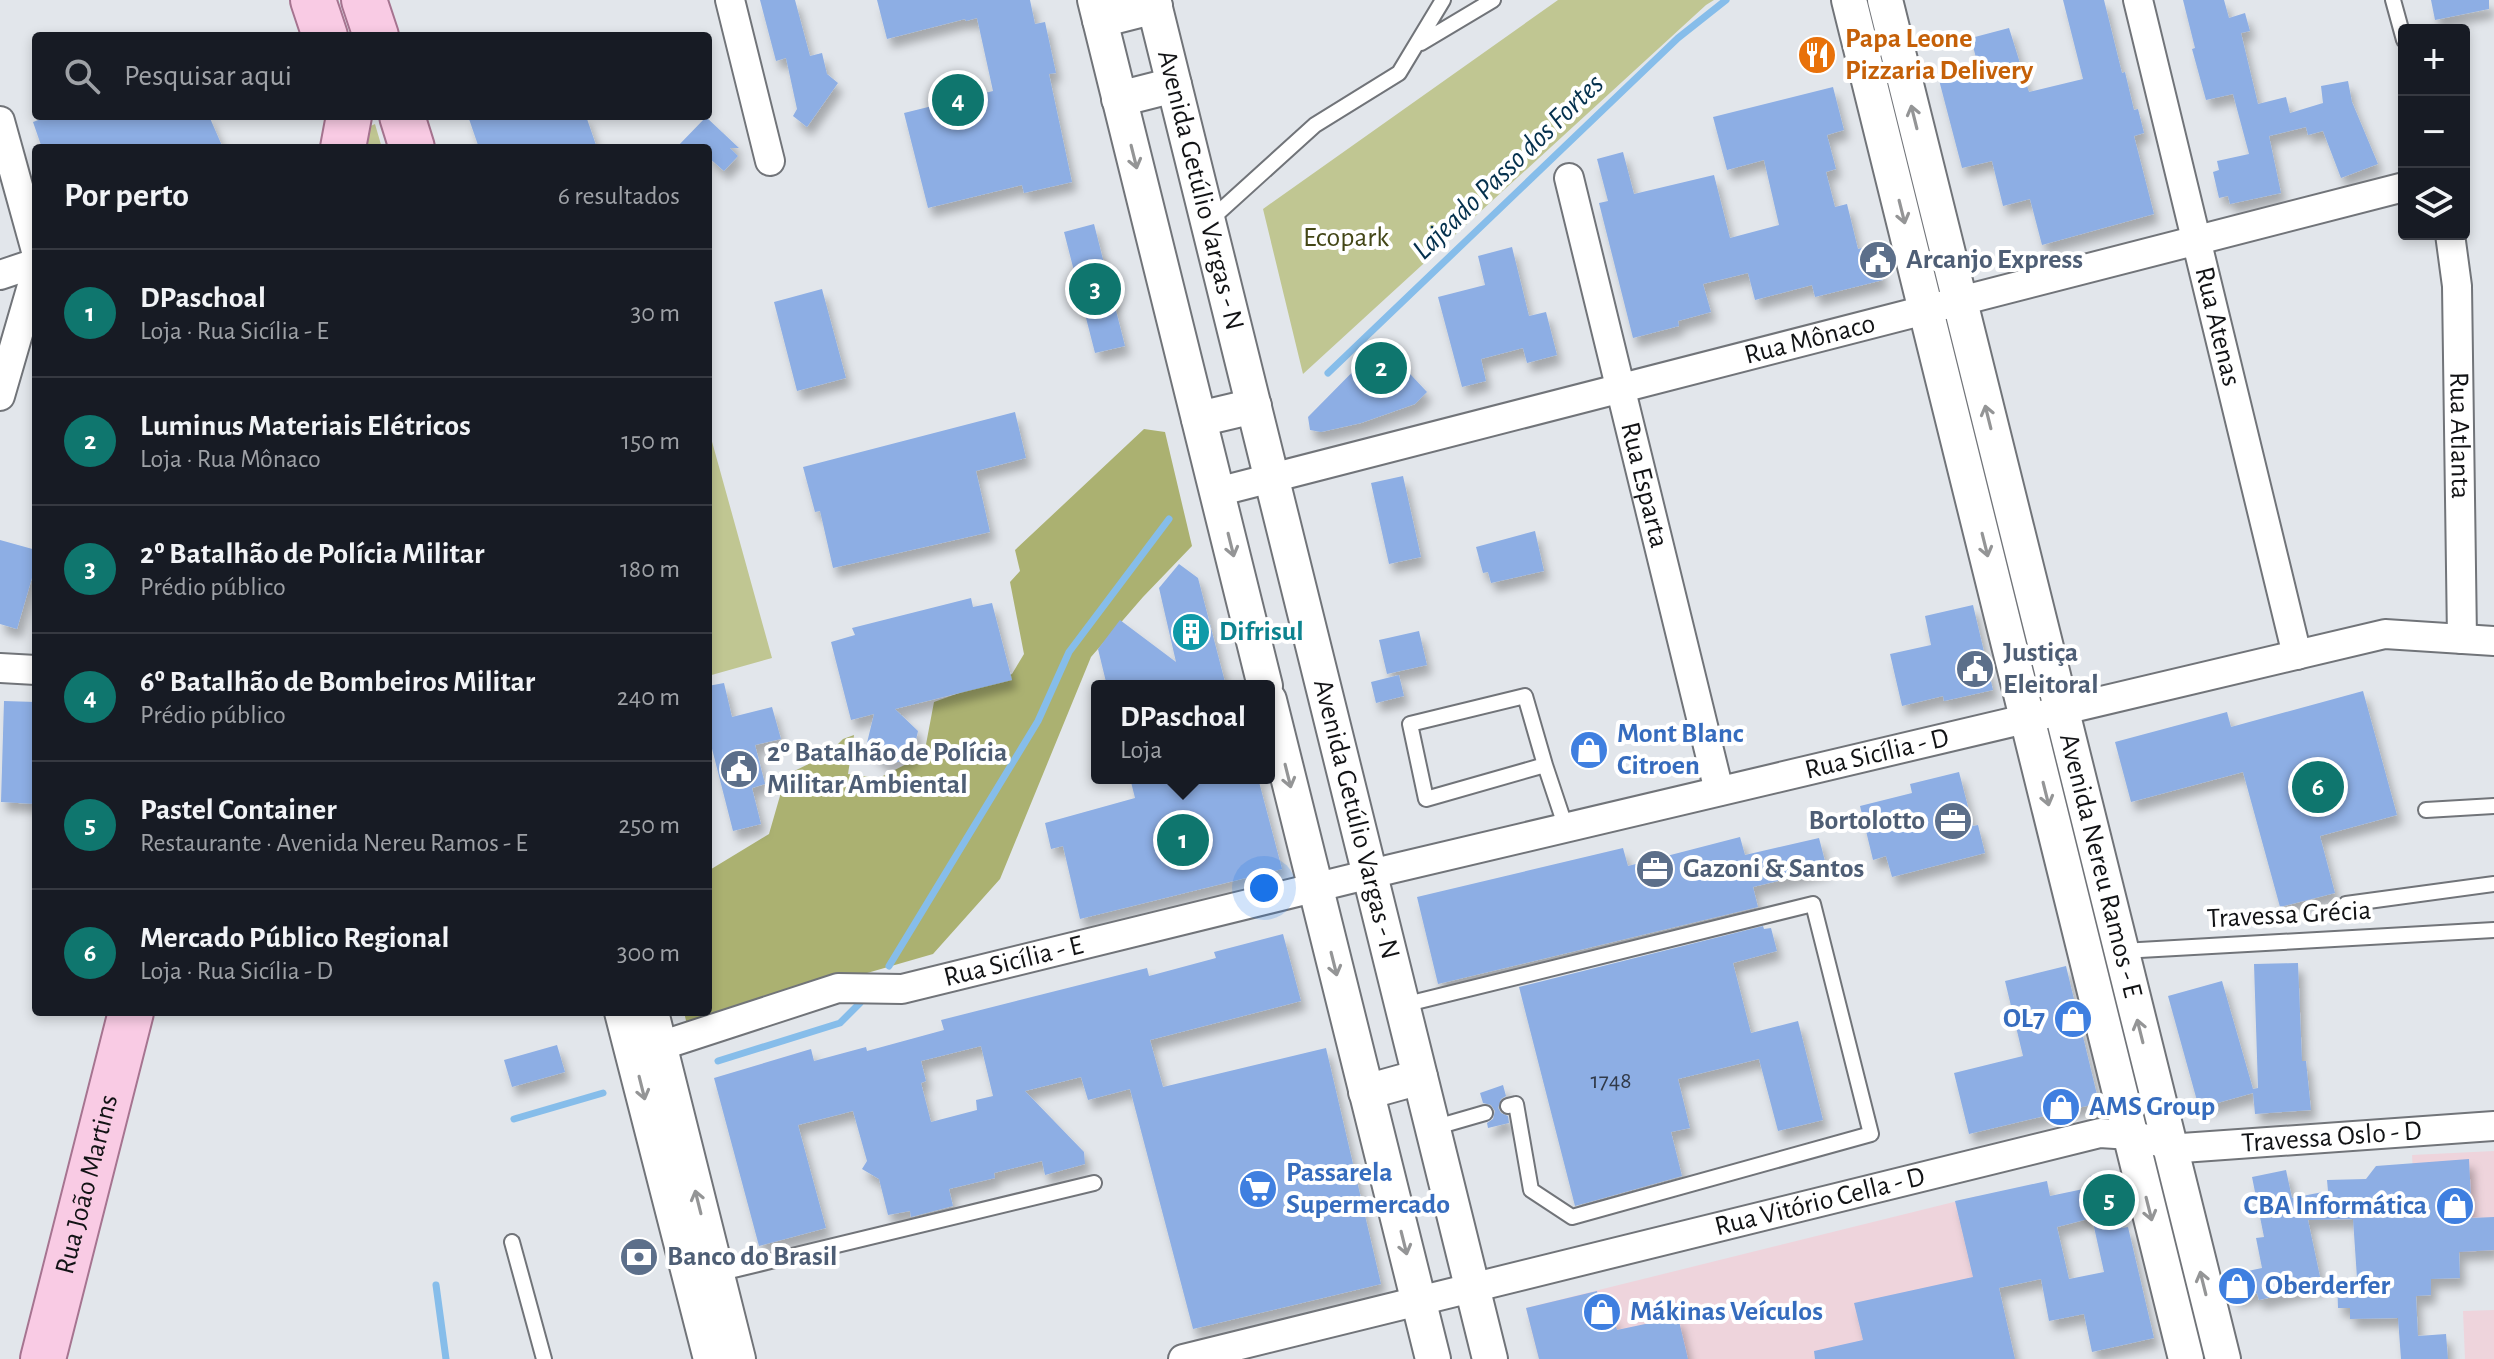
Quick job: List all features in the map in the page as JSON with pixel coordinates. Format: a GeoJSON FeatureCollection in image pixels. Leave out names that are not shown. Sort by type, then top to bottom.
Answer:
{"type":"FeatureCollection","features":[{"type":"Feature","properties":{"kind":"main road"},"geometry":{"type":"LineString","coordinates":[[313,0],[324,32]]}},
{"type":"Feature","properties":{"kind":"main road"},"geometry":{"type":"LineString","coordinates":[[364,0],[375,32]]}},
{"type":"Feature","properties":{"kind":"main road"},"geometry":{"type":"LineString","coordinates":[[344,144],[348,120]]}},
{"type":"Feature","properties":{"kind":"main road"},"geometry":{"type":"LineString","coordinates":[[403,120],[411,144]]}},
{"type":"Feature","properties":{"kind":"main road","name":"Rua João Martins"},"geometry":{"type":"LineString","coordinates":[[43,1359],[130,1016]]}},
{"type":"Feature","properties":{"kind":"street"},"geometry":{"type":"LineString","coordinates":[[730,0],[770,161]]}},
{"type":"Feature","properties":{"kind":"street","name":"Avenida Nereu Ramos - E"},"geometry":{"type":"LineString","coordinates":[[1849,0],[2028,718],[2168,1144],[2223,1359]]}},
{"type":"Feature","properties":{"kind":"street","name":"Avenida Nereu Ramos - E"},"geometry":{"type":"LineString","coordinates":[[1885,0],[2061,710],[2131,1135],[2186,1359]]}},
{"type":"Feature","properties":{"kind":"street","name":"Rua Atenas"},"geometry":{"type":"LineString","coordinates":[[2138,0],[2297,655]]}},
{"type":"Feature","properties":{"kind":"street"},"geometry":{"type":"LineString","coordinates":[[1098,10],[1154,3]]}},
{"type":"Feature","properties":{"kind":"street","name":"Avenida Getúlio Vargas - N"},"geometry":{"type":"LineString","coordinates":[[1154,3],[1490,1359]]}},
{"type":"Feature","properties":{"kind":"street","name":"Avenida Getúlio Vargas - N"},"geometry":{"type":"LineString","coordinates":[[1098,10],[1264,680]]}},
{"type":"Feature","properties":{"kind":"street"},"geometry":{"type":"LineString","coordinates":[[1119,99],[1174,85]]}},
{"type":"Feature","properties":{"kind":"street"},"geometry":{"type":"LineString","coordinates":[[0,121],[32,237]]}},
{"type":"Feature","properties":{"kind":"street"},"geometry":{"type":"LineString","coordinates":[[1889,162],[1923,154]]}},
{"type":"Feature","properties":{"kind":"street","name":"Rua Esparta"},"geometry":{"type":"LineString","coordinates":[[1569,178],[1719,791]]}},
{"type":"Feature","properties":{"kind":"street","name":"Rua Mônaco"},"geometry":{"type":"LineString","coordinates":[[1217,492],[2398,189]]}},
{"type":"Feature","properties":{"kind":"street","name":"Rua Atlanta"},"geometry":{"type":"LineString","coordinates":[[2451,240],[2457,286],[2462,639]]}},
{"type":"Feature","properties":{"kind":"street"},"geometry":{"type":"LineString","coordinates":[[0,275],[32,264]]}},
{"type":"Feature","properties":{"kind":"street"},"geometry":{"type":"LineString","coordinates":[[0,396],[32,286]]}},
{"type":"Feature","properties":{"kind":"street"},"geometry":{"type":"LineString","coordinates":[[1199,419],[1254,406]]}},
{"type":"Feature","properties":{"kind":"street"},"geometry":{"type":"LineString","coordinates":[[1970,487],[2004,479]]}},
{"type":"Feature","properties":{"kind":"street","name":"Rua Sicília - D"},"geometry":{"type":"LineString","coordinates":[[1370,874],[2385,634],[2494,641]]}},
{"type":"Feature","properties":{"kind":"street"},"geometry":{"type":"LineString","coordinates":[[0,668],[32,670]]}},
{"type":"Feature","properties":{"kind":"street","name":"Avenida Getúlio Vargas - N"},"geometry":{"type":"LineString","coordinates":[[1275,724],[1433,1359]]}},
{"type":"Feature","properties":{"kind":"street","name":"Rua Sicília - E"},"geometry":{"type":"LineString","coordinates":[[660,1046],[838,988],[902,989],[1370,874]]}},
{"type":"Feature","properties":{"kind":"street"},"geometry":{"type":"LineString","coordinates":[[623,1016],[711,1359]]}},
{"type":"Feature","properties":{"kind":"street"},"geometry":{"type":"LineString","coordinates":[[652,1016],[738,1359]]}},
{"type":"Feature","properties":{"kind":"street"},"geometry":{"type":"LineString","coordinates":[[1366,1092],[1420,1077]]}},
{"type":"Feature","properties":{"kind":"street","name":"Travessa Oslo - D"},"geometry":{"type":"LineString","coordinates":[[2168,1144],[2182,1148],[2494,1126]]}},
{"type":"Feature","properties":{"kind":"street","name":"Rua Vitório Cella - D"},"geometry":{"type":"LineString","coordinates":[[1183,1359],[2100,1133],[2131,1135],[2168,1144]]}},
{"type":"Feature","properties":{"kind":"lane"},"geometry":{"type":"LineString","coordinates":[[1208,222],[1315,125],[1399,73],[1443,0]]}},
{"type":"Feature","properties":{"kind":"lane"},"geometry":{"type":"LineString","coordinates":[[1417,46],[1493,0]]}},
{"type":"Feature","properties":{"kind":"lane"},"geometry":{"type":"LineString","coordinates":[[2393,0],[2400,24]]}},
{"type":"Feature","properties":{"kind":"lane"},"geometry":{"type":"LineString","coordinates":[[1545,765],[1426,799],[1410,724],[1525,696],[1566,828]]}},
{"type":"Feature","properties":{"kind":"lane"},"geometry":{"type":"LineString","coordinates":[[2426,810],[2494,806]]}},
{"type":"Feature","properties":{"kind":"lane"},"geometry":{"type":"LineString","coordinates":[[2346,904],[2494,884]]}},
{"type":"Feature","properties":{"kind":"lane"},"geometry":{"type":"LineString","coordinates":[[1403,1005],[1813,904],[1871,1134],[1572,1217],[1531,1190],[1516,1104],[1508,1106]]}},
{"type":"Feature","properties":{"kind":"lane","name":"Travessa Grécia"},"geometry":{"type":"LineString","coordinates":[[2103,952],[2494,930]]}},
{"type":"Feature","properties":{"kind":"lane"},"geometry":{"type":"LineString","coordinates":[[1433,1128],[1485,1113]]}},
{"type":"Feature","properties":{"kind":"lane"},"geometry":{"type":"LineString","coordinates":[[717,1274],[1094,1183]]}},
{"type":"Feature","properties":{"kind":"lane"},"geometry":{"type":"LineString","coordinates":[[512,1242],[544,1359]]}},
{"type":"Feature","properties":{"kind":"shaded area","name":"CBA Informática"},"geometry":{"type":"Polygon","coordinates":[[[2494,1151],[2494,1250],[2418,1255],[2412,1155],[2494,1151]]]}},
{"type":"Feature","properties":{"kind":"shaded area"},"geometry":{"type":"Polygon","coordinates":[[[1978,1196],[2015,1359],[1539,1359],[1526,1308],[1978,1196]]]}},
{"type":"Feature","properties":{"kind":"shaded area"},"geometry":{"type":"Polygon","coordinates":[[[2494,1310],[2494,1359],[2465,1359],[2463,1311],[2494,1310]]]}},
{"type":"Feature","properties":{"kind":"green space","name":"Ecopark"},"geometry":{"type":"Polygon","coordinates":[[[1558,0],[1714,0],[1303,374],[1263,209],[1558,0]]]}},
{"type":"Feature","properties":{"kind":"green space"},"geometry":{"type":"Polygon","coordinates":[[[375,124],[381,144],[361,144],[364,129],[375,124]]]}},
{"type":"Feature","properties":{"kind":"green space"},"geometry":{"type":"Polygon","coordinates":[[[1144,429],[1165,432],[1192,546],[1091,657],[1000,879],[933,954],[687,1025],[685,1016],[712,1016],[712,869],[769,834],[786,775],[827,755],[843,739],[854,735],[848,774],[879,778],[924,755],[934,702],[1012,674],[1024,654],[1010,582],[1020,571],[1015,550],[1144,429]]]}},
{"type":"Feature","properties":{"kind":"green space"},"geometry":{"type":"Polygon","coordinates":[[[712,442],[772,658],[712,675],[712,442]]]}},
{"type":"Feature","properties":{"kind":"building"},"geometry":{"type":"Polygon","coordinates":[[[760,0],[795,0],[810,56],[822,53],[827,74],[838,83],[807,127],[793,116],[797,109],[786,58],[776,61],[760,0]]]}},
{"type":"Feature","properties":{"kind":"building"},"geometry":{"type":"Polygon","coordinates":[[[877,0],[1030,0],[1035,24],[1045,22],[1056,73],[1049,74],[1072,182],[1024,193],[1022,185],[928,208],[904,113],[993,91],[977,18],[887,39],[877,0]]]}},
{"type":"Feature","properties":{"kind":"building"},"geometry":{"type":"Polygon","coordinates":[[[2063,0],[2104,0],[2122,73],[2125,72],[2134,110],[2138,109],[2144,133],[2134,136],[2154,214],[2042,245],[2030,199],[2003,206],[1992,161],[1962,168],[1939,80],[1979,70],[1971,38],[2009,28],[2029,92],[2083,79],[2063,0]]]}},
{"type":"Feature","properties":{"kind":"building"},"geometry":{"type":"Polygon","coordinates":[[[2183,0],[2224,0],[2229,18],[2245,13],[2250,31],[2241,33],[2258,104],[2286,97],[2290,113],[2323,103],[2321,86],[2348,81],[2352,102],[2378,164],[2341,178],[2323,131],[2308,135],[2306,127],[2269,136],[2281,193],[2230,204],[2228,196],[2219,198],[2213,172],[2219,170],[2217,161],[2249,154],[2233,94],[2206,100],[2183,0]]]}},
{"type":"Feature","properties":{"kind":"building"},"geometry":{"type":"Polygon","coordinates":[[[2431,0],[2489,0],[2489,9],[2435,20],[2431,0]]]}},
{"type":"Feature","properties":{"kind":"building"},"geometry":{"type":"Polygon","coordinates":[[[1833,87],[1844,130],[1827,135],[1836,169],[1826,172],[1835,207],[1847,204],[1858,249],[1874,245],[1883,280],[1815,297],[1812,285],[1755,300],[1748,273],[1703,284],[1711,312],[1678,321],[1679,326],[1633,338],[1599,203],[1608,201],[1597,159],[1623,152],[1634,194],[1714,175],[1730,238],[1779,225],[1764,160],[1727,170],[1713,117],[1833,87]]]}},
{"type":"Feature","properties":{"kind":"building"},"geometry":{"type":"Polygon","coordinates":[[[211,120],[221,144],[41,144],[33,122],[211,120]]]}},
{"type":"Feature","properties":{"kind":"building"},"geometry":{"type":"Polygon","coordinates":[[[469,120],[587,120],[596,144],[478,144],[469,120]]]}},
{"type":"Feature","properties":{"kind":"building"},"geometry":{"type":"Polygon","coordinates":[[[703,120],[709,120],[739,148],[730,148],[738,156],[724,171],[712,160],[712,144],[680,144],[703,120]]]}},
{"type":"Feature","properties":{"kind":"building"},"geometry":{"type":"Polygon","coordinates":[[[1094,224],[1125,346],[1095,353],[1064,232],[1094,224]]]}},
{"type":"Feature","properties":{"kind":"building"},"geometry":{"type":"Polygon","coordinates":[[[1512,247],[1529,316],[1546,312],[1557,355],[1527,363],[1523,348],[1481,359],[1486,381],[1462,387],[1438,297],[1485,285],[1478,256],[1512,247]]]}},
{"type":"Feature","properties":{"kind":"building"},"geometry":{"type":"Polygon","coordinates":[[[822,289],[846,378],[797,391],[774,302],[822,289]]]}},
{"type":"Feature","properties":{"kind":"building"},"geometry":{"type":"Polygon","coordinates":[[[1381,343],[1427,392],[1415,404],[1361,423],[1321,432],[1310,430],[1308,417],[1381,343]]]}},
{"type":"Feature","properties":{"kind":"building"},"geometry":{"type":"Polygon","coordinates":[[[1015,412],[1026,458],[976,471],[990,532],[833,568],[820,511],[815,512],[803,467],[1015,412]]]}},
{"type":"Feature","properties":{"kind":"building"},"geometry":{"type":"Polygon","coordinates":[[[1403,476],[1421,557],[1389,564],[1371,483],[1403,476]]]}},
{"type":"Feature","properties":{"kind":"building"},"geometry":{"type":"Polygon","coordinates":[[[1535,531],[1544,571],[1491,583],[1488,572],[1483,573],[1476,547],[1535,531]]]}},
{"type":"Feature","properties":{"kind":"building"},"geometry":{"type":"Polygon","coordinates":[[[0,540],[32,549],[32,578],[17,629],[0,624],[0,540]]]}},
{"type":"Feature","properties":{"kind":"building","name":"Difrisul"},"geometry":{"type":"Polygon","coordinates":[[[1179,564],[1198,578],[1224,680],[1106,680],[1098,649],[1120,620],[1176,662],[1159,588],[1179,564]]]}},
{"type":"Feature","properties":{"kind":"building"},"geometry":{"type":"Polygon","coordinates":[[[971,598],[973,607],[992,603],[1012,680],[895,709],[918,731],[912,758],[886,765],[866,747],[874,714],[851,720],[831,642],[855,635],[852,628],[971,598]]]}},
{"type":"Feature","properties":{"kind":"building"},"geometry":{"type":"Polygon","coordinates":[[[1973,605],[1993,690],[1944,701],[1943,696],[1902,706],[1890,654],[1931,645],[1925,616],[1973,605]]]}},
{"type":"Feature","properties":{"kind":"building"},"geometry":{"type":"Polygon","coordinates":[[[1419,631],[1427,665],[1387,674],[1379,640],[1419,631]]]}},
{"type":"Feature","properties":{"kind":"building"},"geometry":{"type":"Polygon","coordinates":[[[1399,675],[1404,696],[1376,703],[1371,682],[1399,675]]]}},
{"type":"Feature","properties":{"kind":"building","name":"2º Batalhão de Polícia Militar Ambiental"},"geometry":{"type":"Polygon","coordinates":[[[724,683],[732,717],[772,707],[781,739],[755,745],[765,784],[752,788],[761,824],[733,831],[712,749],[712,685],[724,683]]]}},
{"type":"Feature","properties":{"kind":"building"},"geometry":{"type":"Polygon","coordinates":[[[2363,691],[2397,815],[2320,836],[2335,893],[2280,907],[2243,772],[2131,802],[2115,742],[2227,712],[2231,727],[2363,691]]]}},
{"type":"Feature","properties":{"kind":"building"},"geometry":{"type":"Polygon","coordinates":[[[4,701],[32,702],[32,804],[1,802],[4,701]]]}},
{"type":"Feature","properties":{"kind":"building"},"geometry":{"type":"Polygon","coordinates":[[[1959,772],[1973,826],[1978,825],[1985,853],[1892,877],[1886,856],[1873,860],[1860,806],[1912,793],[1910,784],[1959,772]]]}},
{"type":"Feature","properties":{"kind":"building"},"geometry":{"type":"Polygon","coordinates":[[[1132,784],[1260,784],[1282,869],[1080,919],[1063,846],[1051,849],[1045,823],[1135,798],[1132,784]]]}},
{"type":"Feature","properties":{"kind":"building"},"geometry":{"type":"Polygon","coordinates":[[[1740,837],[1745,855],[1819,838],[1827,869],[1753,887],[1758,907],[1438,984],[1417,897],[1623,848],[1628,866],[1740,837]]]}},
{"type":"Feature","properties":{"kind":"building"},"geometry":{"type":"Polygon","coordinates":[[[1763,926],[1764,929],[1771,928],[1777,951],[1733,963],[1751,1033],[1798,1021],[1823,1120],[1778,1131],[1759,1059],[1678,1079],[1690,1128],[1671,1132],[1682,1176],[1575,1206],[1519,987],[1763,926]]]}},
{"type":"Feature","properties":{"kind":"building"},"geometry":{"type":"Polygon","coordinates":[[[1283,934],[1301,1001],[1150,1040],[1163,1087],[1326,1048],[1381,1284],[1193,1329],[1130,1089],[1088,1100],[1081,1077],[1025,1091],[1084,1152],[1085,1164],[1045,1175],[1042,1161],[994,1173],[995,1178],[949,1189],[953,1206],[911,1217],[910,1211],[888,1215],[879,1179],[862,1169],[867,1161],[853,1111],[798,1125],[826,1228],[759,1246],[714,1078],[811,1049],[814,1061],[866,1047],[867,1051],[944,1030],[941,1020],[1147,968],[1149,976],[1216,958],[1214,952],[1283,934]],[[981,1046],[921,1061],[926,1081],[921,1083],[931,1122],[977,1110],[976,1100],[993,1096],[981,1046]]]}},
{"type":"Feature","properties":{"kind":"building"},"geometry":{"type":"Polygon","coordinates":[[[2298,963],[2302,1061],[2306,1061],[2311,1110],[2255,1114],[2253,1093],[2199,1108],[2168,996],[2222,981],[2253,1089],[2258,1088],[2254,964],[2298,963]]]}},
{"type":"Feature","properties":{"kind":"building"},"geometry":{"type":"Polygon","coordinates":[[[2066,966],[2099,1103],[1969,1134],[1954,1073],[2023,1056],[2005,981],[2066,966]]]}},
{"type":"Feature","properties":{"kind":"building"},"geometry":{"type":"Polygon","coordinates":[[[557,1045],[565,1072],[512,1087],[504,1060],[557,1045]]]}},
{"type":"Feature","properties":{"kind":"building"},"geometry":{"type":"Polygon","coordinates":[[[1503,1085],[1506,1096],[1501,1099],[1498,1108],[1508,1116],[1509,1123],[1488,1128],[1487,1123],[1493,1119],[1495,1111],[1491,1105],[1483,1103],[1480,1093],[1503,1085]]]}},
{"type":"Feature","properties":{"kind":"building"},"geometry":{"type":"Polygon","coordinates":[[[2469,1159],[2472,1218],[2494,1217],[2494,1250],[2459,1252],[2460,1278],[2431,1279],[2431,1295],[2416,1296],[2418,1336],[2446,1334],[2448,1359],[2401,1359],[2398,1318],[2350,1319],[2350,1308],[2338,1308],[2337,1278],[2357,1278],[2353,1219],[2308,1220],[2322,1286],[2259,1300],[2257,1293],[2234,1299],[2229,1275],[2262,1268],[2256,1238],[2264,1237],[2252,1177],[2286,1170],[2292,1198],[2328,1191],[2327,1180],[2366,1179],[2376,1166],[2469,1159]]]}},
{"type":"Feature","properties":{"kind":"building"},"geometry":{"type":"Polygon","coordinates":[[[2108,1172],[2122,1228],[2128,1227],[2154,1338],[2092,1352],[2084,1314],[2049,1321],[2041,1279],[1999,1288],[2015,1359],[1815,1359],[1814,1351],[1863,1340],[1854,1303],[1973,1277],[1955,1201],[2047,1181],[2050,1196],[2093,1187],[2090,1176],[2108,1172]],[[2092,1218],[2057,1227],[2069,1279],[2104,1272],[2092,1218]]]}},
{"type":"Feature","properties":{"kind":"building"},"geometry":{"type":"Polygon","coordinates":[[[1597,1291],[1604,1317],[1613,1315],[1617,1330],[1678,1317],[1688,1359],[1539,1359],[1526,1308],[1597,1291]]]}},
{"type":"Feature","properties":{"kind":"waterway","name":"Lajeado Passo dos Fortes"},"geometry":{"type":"LineString","coordinates":[[1328,373],[1678,38],[1726,0]]}},
{"type":"Feature","properties":{"kind":"waterway","name":"Lajeado Passo dos Fortes"},"geometry":{"type":"LineString","coordinates":[[889,966],[1038,721],[1069,652],[1169,519]]}},
{"type":"Feature","properties":{"kind":"waterway","name":"Lajeado Passo dos Fortes"},"geometry":{"type":"LineString","coordinates":[[718,1061],[840,1023],[860,1003]]}},
{"type":"Feature","properties":{"kind":"waterway","name":"Lajeado Passo dos Fortes"},"geometry":{"type":"LineString","coordinates":[[514,1119],[603,1093]]}},
{"type":"Feature","properties":{"kind":"waterway","name":"Lajeado Passo dos Fortes"},"geometry":{"type":"LineString","coordinates":[[436,1285],[446,1359]]}},
{"type":"Feature","properties":{"kind":"place","name":"Papa Leone Pizzaria Delivery"},"geometry":{"type":"Point","coordinates":[1817,55]}},
{"type":"Feature","properties":{"kind":"place","name":"6º Batalhão de Bombeiros Militar"},"geometry":{"type":"Point","coordinates":[958,100]}},
{"type":"Feature","properties":{"kind":"place","name":"Arcanjo Express"},"geometry":{"type":"Point","coordinates":[1878,260]}},
{"type":"Feature","properties":{"kind":"place","name":"2º Batalhão de Polícia Militar"},"geometry":{"type":"Point","coordinates":[1095,289]}},
{"type":"Feature","properties":{"kind":"place","name":"Luminus Materiais Elétricos"},"geometry":{"type":"Point","coordinates":[1381,368]}},
{"type":"Feature","properties":{"kind":"place","name":"Difrisul"},"geometry":{"type":"Point","coordinates":[1191,632]}},
{"type":"Feature","properties":{"kind":"place","name":"Justiça Eleitoral"},"geometry":{"type":"Point","coordinates":[1975,669]}},
{"type":"Feature","properties":{"kind":"place","name":"Mont Blanc Citroen"},"geometry":{"type":"Point","coordinates":[1589,750]}},
{"type":"Feature","properties":{"kind":"place","name":"2º Batalhão de Polícia Militar Ambiental"},"geometry":{"type":"Point","coordinates":[739,769]}},
{"type":"Feature","properties":{"kind":"place","name":"Mercado Público Regional"},"geometry":{"type":"Point","coordinates":[2318,787]}},
{"type":"Feature","properties":{"kind":"place","name":"Bortolotto"},"geometry":{"type":"Point","coordinates":[1953,821]}},
{"type":"Feature","properties":{"kind":"place","name":"DPaschoal"},"geometry":{"type":"Point","coordinates":[1183,840]}},
{"type":"Feature","properties":{"kind":"place","name":"Gazoni & Santos"},"geometry":{"type":"Point","coordinates":[1655,869]}},
{"type":"Feature","properties":{"kind":"place","name":"OL7"},"geometry":{"type":"Point","coordinates":[2073,1019]}},
{"type":"Feature","properties":{"kind":"place","name":"AMS Group"},"geometry":{"type":"Point","coordinates":[2061,1107]}},
{"type":"Feature","properties":{"kind":"place","name":"Passarela Supermercado"},"geometry":{"type":"Point","coordinates":[1258,1189]}},
{"type":"Feature","properties":{"kind":"place","name":"Pastel Container"},"geometry":{"type":"Point","coordinates":[2109,1200]}},
{"type":"Feature","properties":{"kind":"place","name":"CBA Informática"},"geometry":{"type":"Point","coordinates":[2455,1206]}},
{"type":"Feature","properties":{"kind":"place","name":"Banco do Brasil"},"geometry":{"type":"Point","coordinates":[639,1257]}},
{"type":"Feature","properties":{"kind":"place","name":"Oberderfer"},"geometry":{"type":"Point","coordinates":[2237,1286]}},
{"type":"Feature","properties":{"kind":"place","name":"Mákinas Veículos"},"geometry":{"type":"Point","coordinates":[1602,1312]}}]}
